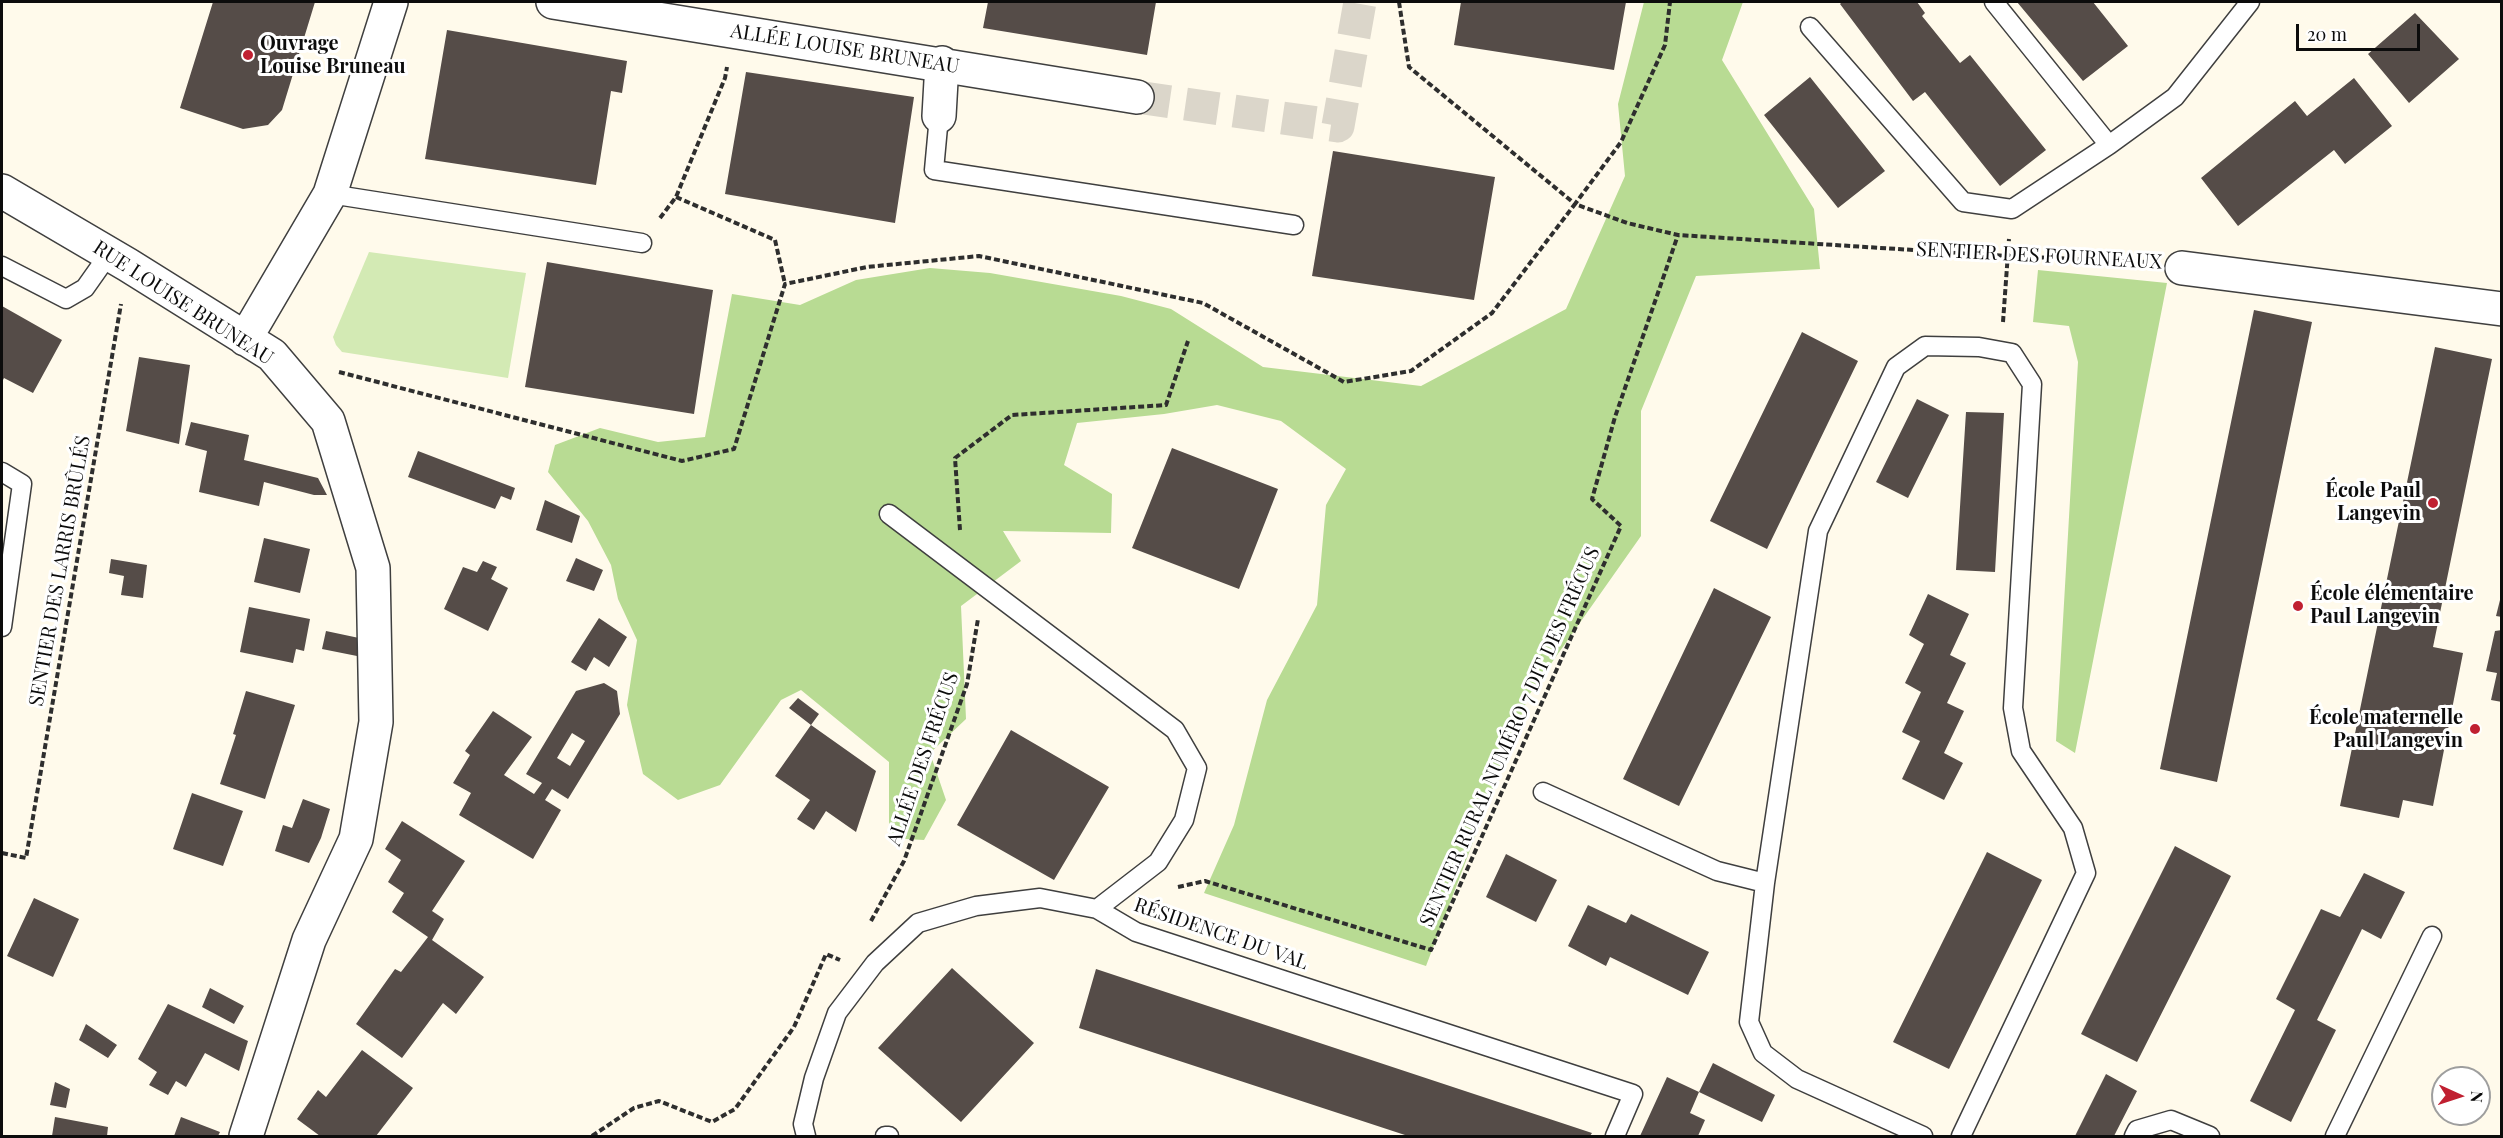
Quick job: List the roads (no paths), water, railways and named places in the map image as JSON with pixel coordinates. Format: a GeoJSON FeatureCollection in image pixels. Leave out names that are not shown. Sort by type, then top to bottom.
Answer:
{"type":"FeatureCollection","features":[{"type":"Feature","properties":{"kind":"street"},"geometry":{"type":"LineString","coordinates":[[245,339],[330,194],[391,2]]}},
{"type":"Feature","properties":{"kind":"street","name":"ALLÉE LOUISE BRUNEAU"},"geometry":{"type":"LineString","coordinates":[[552,2],[942,63],[1137,97]]}},
{"type":"Feature","properties":{"kind":"street"},"geometry":{"type":"LineString","coordinates":[[939,116],[942,63]]}},
{"type":"Feature","properties":{"kind":"street","name":"RUE LOUISE BRUNEAU"},"geometry":{"type":"LineString","coordinates":[[2,191],[119,259],[272,355],[328,421],[373,568],[376,722],[356,839],[309,940],[246,1137]]}},
{"type":"Feature","properties":{"kind":"street","name":"SENTIER DES FOURNEAUX"},"geometry":{"type":"LineString","coordinates":[[2182,268],[2502,309]]}},
{"type":"Feature","properties":{"kind":"lane"},"geometry":{"type":"LineString","coordinates":[[1994,2],[2109,145]]}},
{"type":"Feature","properties":{"kind":"lane"},"geometry":{"type":"LineString","coordinates":[[1810,27],[1963,202],[2012,209],[2109,145],[2175,97],[2250,2]]}},
{"type":"Feature","properties":{"kind":"lane"},"geometry":{"type":"LineString","coordinates":[[939,116],[934,170],[1294,225]]}},
{"type":"Feature","properties":{"kind":"lane"},"geometry":{"type":"LineString","coordinates":[[330,194],[642,243]]}},
{"type":"Feature","properties":{"kind":"lane"},"geometry":{"type":"LineString","coordinates":[[2,266],[66,299],[85,288],[119,259]]}},
{"type":"Feature","properties":{"kind":"lane"},"geometry":{"type":"LineString","coordinates":[[1923,1137],[1797,1079],[1762,1053],[1749,1023],[1765,883],[1818,531],[1896,367],[1924,346],[1979,346],[2012,353],[2032,384],[2013,708],[2021,751],[2073,828],[2086,873],[1961,1137]]}},
{"type":"Feature","properties":{"kind":"lane"},"geometry":{"type":"LineString","coordinates":[[2,472],[22,484],[2,627]]}},
{"type":"Feature","properties":{"kind":"lane"},"geometry":{"type":"LineString","coordinates":[[889,514],[1175,730],[1197,768],[1184,820],[1158,862],[1097,909]]}},
{"type":"Feature","properties":{"kind":"lane"},"geometry":{"type":"LineString","coordinates":[[1543,792],[1717,871],[1765,883]]}},
{"type":"Feature","properties":{"kind":"lane","name":"RÉSIDENCE DU VAL"},"geometry":{"type":"LineString","coordinates":[[806,1137],[803,1124],[814,1078],[837,1013],[875,963],[918,923],[976,906],[1040,898],[1097,909],[1136,933],[1633,1094],[1615,1137]]}},
{"type":"Feature","properties":{"kind":"lane"},"geometry":{"type":"LineString","coordinates":[[2335,1137],[2432,936]]}},
{"type":"Feature","properties":{"kind":"lane"},"geometry":{"type":"LineString","coordinates":[[2134,1137],[2137,1130],[2171,1120],[2210,1137]]}},
{"type":"Feature","properties":{"kind":"tunnel"},"geometry":{"type":"LineString","coordinates":[[1137,97],[1338,126],[1360,2]]}},
{"type":"Feature","properties":{"kind":"place","name":"Ouvrage Louise Bruneau"},"geometry":{"type":"Point","coordinates":[248,55]}},
{"type":"Feature","properties":{"kind":"place","name":"École Paul Langevin"},"geometry":{"type":"Point","coordinates":[2433,503]}},
{"type":"Feature","properties":{"kind":"place","name":"École élémentaire Paul Langevin"},"geometry":{"type":"Point","coordinates":[2298,606]}},
{"type":"Feature","properties":{"kind":"place","name":"École maternelle Paul Langevin"},"geometry":{"type":"Point","coordinates":[2475,729]}}]}
